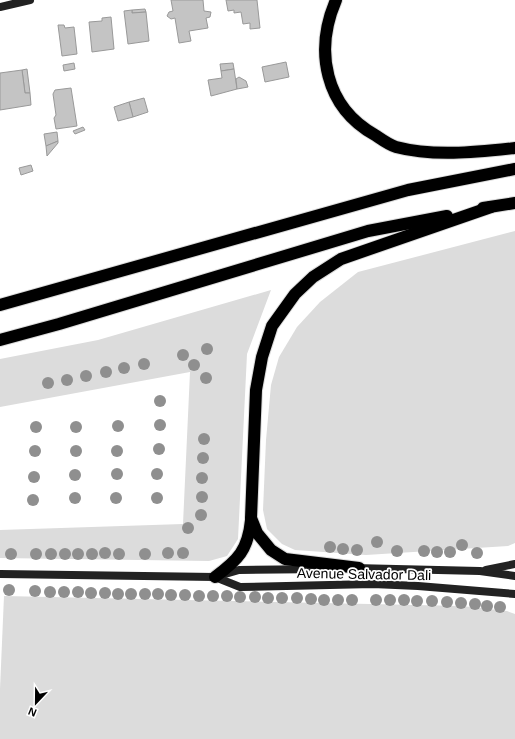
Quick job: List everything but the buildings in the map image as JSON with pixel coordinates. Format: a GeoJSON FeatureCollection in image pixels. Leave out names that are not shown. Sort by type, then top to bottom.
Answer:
{"type":"FeatureCollection","features":[{"type":"Feature","properties":{"kind":"highway"},"geometry":{"type":"LineString","coordinates":[[336,0],[331,12],[324,40],[326,70],[345,111],[360,127],[395,147],[434,152],[483,152],[515,148]]}},
{"type":"Feature","properties":{"kind":"highway"},"geometry":{"type":"LineString","coordinates":[[0,305],[408,190],[515,170]]}},
{"type":"Feature","properties":{"kind":"highway"},"geometry":{"type":"LineString","coordinates":[[0,340],[60,324],[368,231],[515,203]]}},
{"type":"Feature","properties":{"kind":"highway"},"geometry":{"type":"LineString","coordinates":[[215,577],[237,559],[246,547],[251,518],[256,390],[262,357],[272,326],[295,294],[313,277],[341,259],[491,207]]}},
{"type":"Feature","properties":{"kind":"highway"},"geometry":{"type":"LineString","coordinates":[[251,518],[257,533],[271,550],[285,559],[359,568]]}},
{"type":"Feature","properties":{"kind":"street"},"geometry":{"type":"LineString","coordinates":[[0,7],[30,0]]}},
{"type":"Feature","properties":{"kind":"street"},"geometry":{"type":"LineString","coordinates":[[480,571],[515,564]]}},
{"type":"Feature","properties":{"kind":"street","name":"Avenue Salvador Dali"},"geometry":{"type":"LineString","coordinates":[[0,574],[215,577],[239,570],[359,568],[480,571],[515,576]]}},
{"type":"Feature","properties":{"kind":"street","name":"Avenue Salvador Dali"},"geometry":{"type":"LineString","coordinates":[[215,577],[240,587],[373,584],[515,594]]}},
{"type":"Feature","properties":{"kind":"shaded area"},"geometry":{"type":"Polygon","coordinates":[[[515,231],[515,543],[508,546],[366,555],[295,550],[282,544],[267,529],[263,510],[266,440],[271,385],[279,357],[297,327],[320,302],[358,272],[515,231]]]}},
{"type":"Feature","properties":{"kind":"shaded area"},"geometry":{"type":"Polygon","coordinates":[[[271,290],[247,354],[238,539],[227,556],[209,561],[0,558],[0,530],[183,524],[190,372],[0,407],[0,359],[98,340],[271,290]]]}},
{"type":"Feature","properties":{"kind":"shaded area"},"geometry":{"type":"Polygon","coordinates":[[[4,596],[462,606],[507,611],[515,614],[515,739],[0,739],[0,689],[4,596]]]}}]}
